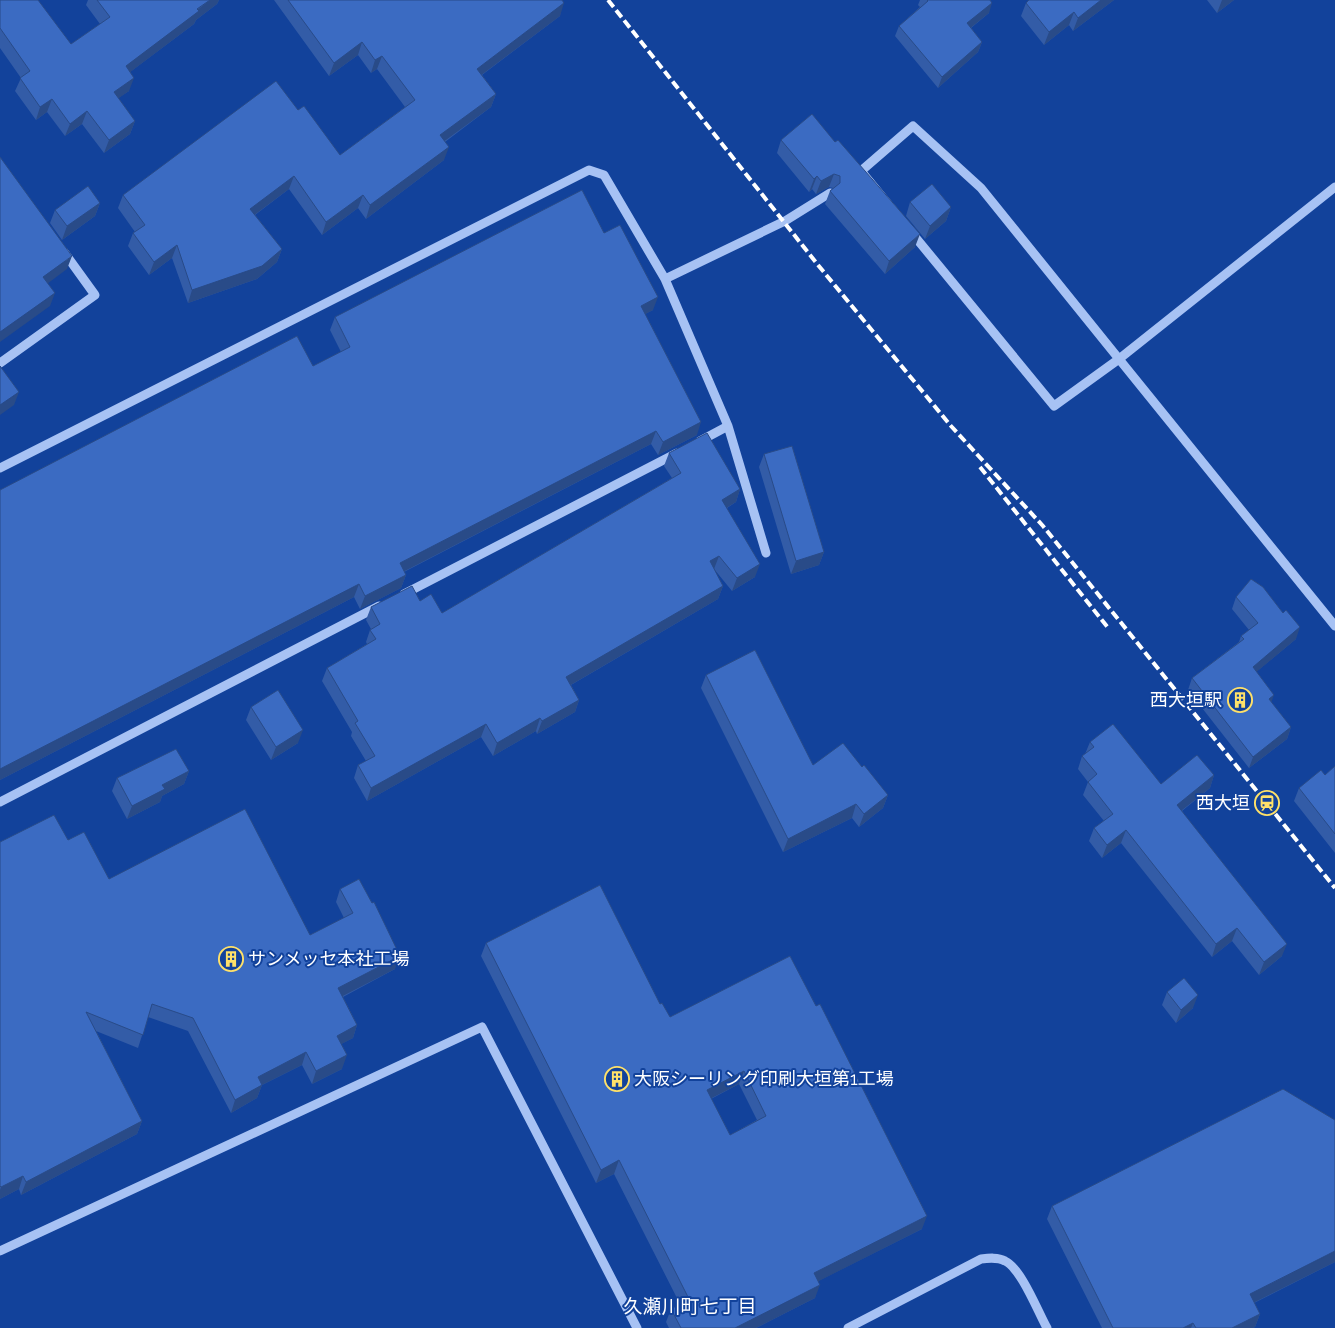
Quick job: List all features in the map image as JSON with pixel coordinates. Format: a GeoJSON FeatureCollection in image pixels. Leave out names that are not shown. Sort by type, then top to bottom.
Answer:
{"type":"FeatureCollection","features":[{"type":"Feature","properties":{"kind":"street"},"geometry":{"type":"LineString","coordinates":[[1335,187],[1119,359],[1054,406],[857,174],[913,126],[982,188],[1119,359],[1335,626]]}},
{"type":"Feature","properties":{"kind":"street"},"geometry":{"type":"LineString","coordinates":[[0,468],[589,170],[604,175],[665,280],[728,426],[766,553]]}},
{"type":"Feature","properties":{"kind":"street"},"geometry":{"type":"LineString","coordinates":[[665,280],[785,221],[830,193]]}},
{"type":"Feature","properties":{"kind":"street"},"geometry":{"type":"LineString","coordinates":[[0,363],[95,295],[56,241]]}},
{"type":"Feature","properties":{"kind":"street"},"geometry":{"type":"LineString","coordinates":[[693,444],[728,426]]}},
{"type":"Feature","properties":{"kind":"street"},"geometry":{"type":"LineString","coordinates":[[0,802],[684,449]]}},
{"type":"Feature","properties":{"kind":"street"},"geometry":{"type":"LineString","coordinates":[[0,1251],[482,1027],[637,1328]]}},
{"type":"Feature","properties":{"kind":"street"},"geometry":{"type":"LineString","coordinates":[[848,1328],[981,1259],[992,1258],[1006,1261],[1018,1273],[1047,1328]]}},
{"type":"Feature","properties":{"kind":"building"},"geometry":{"type":"Polygon","coordinates":[[[0,0],[38,0],[71,44],[110,17],[97,0],[210,0],[197,9],[199,11],[126,66],[134,78],[114,92],[135,121],[109,140],[87,111],[70,124],[52,99],[40,107],[20,78],[30,71],[0,28],[0,0]]]}},
{"type":"Feature","properties":{"kind":"building"},"geometry":{"type":"Polygon","coordinates":[[[288,0],[562,0],[564,3],[477,69],[496,94],[440,135],[449,147],[370,205],[363,195],[326,222],[294,176],[250,209],[282,249],[262,266],[192,290],[177,245],[154,262],[133,233],[145,225],[123,195],[276,81],[298,110],[304,106],[340,155],[415,100],[382,56],[375,60],[362,42],[334,63],[288,0]]]}},
{"type":"Feature","properties":{"kind":"building"},"geometry":{"type":"Polygon","coordinates":[[[927,0],[990,0],[992,3],[967,23],[982,42],[942,77],[899,26],[927,0]]]}},
{"type":"Feature","properties":{"kind":"building"},"geometry":{"type":"Polygon","coordinates":[[[1029,0],[1101,0],[1078,18],[1074,12],[1049,32],[1026,3],[1029,0]]]}},
{"type":"Feature","properties":{"kind":"building"},"geometry":{"type":"Polygon","coordinates":[[[812,114],[835,142],[838,140],[920,234],[889,261],[830,191],[840,183],[840,176],[834,174],[821,181],[817,176],[814,179],[781,140],[812,114]]]}},
{"type":"Feature","properties":{"kind":"building"},"geometry":{"type":"Polygon","coordinates":[[[0,157],[72,256],[43,277],[55,293],[0,332],[0,157]]]}},
{"type":"Feature","properties":{"kind":"building"},"geometry":{"type":"Polygon","coordinates":[[[932,184],[951,207],[930,226],[910,202],[932,184]]]}},
{"type":"Feature","properties":{"kind":"building"},"geometry":{"type":"Polygon","coordinates":[[[88,186],[100,203],[67,226],[55,210],[88,186]]]}},
{"type":"Feature","properties":{"kind":"building"},"geometry":{"type":"Polygon","coordinates":[[[582,190],[604,233],[620,225],[658,297],[641,306],[701,422],[663,442],[656,431],[400,563],[406,575],[365,596],[359,584],[0,769],[0,490],[297,336],[313,366],[350,347],[335,317],[582,190]]]}},
{"type":"Feature","properties":{"kind":"building"},"geometry":{"type":"Polygon","coordinates":[[[0,366],[19,392],[0,405],[0,366]]]}},
{"type":"Feature","properties":{"kind":"building"},"geometry":{"type":"Polygon","coordinates":[[[707,433],[740,489],[722,500],[760,564],[737,578],[719,556],[710,561],[723,586],[566,677],[579,700],[542,721],[540,718],[497,743],[486,724],[371,788],[358,765],[375,756],[355,723],[358,721],[327,668],[376,639],[370,630],[380,624],[371,607],[412,586],[420,601],[431,594],[442,613],[681,473],[669,453],[707,433]]]}},
{"type":"Feature","properties":{"kind":"building"},"geometry":{"type":"Polygon","coordinates":[[[792,446],[824,552],[796,561],[764,454],[792,446]]]}},
{"type":"Feature","properties":{"kind":"building"},"geometry":{"type":"Polygon","coordinates":[[[1251,579],[1263,587],[1283,613],[1286,610],[1300,627],[1253,667],[1274,695],[1269,699],[1291,727],[1253,757],[1192,678],[1244,639],[1241,636],[1258,623],[1236,597],[1251,579]]]}},
{"type":"Feature","properties":{"kind":"building"},"geometry":{"type":"Polygon","coordinates":[[[755,650],[813,765],[843,743],[888,795],[864,814],[856,804],[788,839],[706,675],[755,650]]]}},
{"type":"Feature","properties":{"kind":"building"},"geometry":{"type":"Polygon","coordinates":[[[278,690],[303,730],[276,747],[251,707],[278,690]]]}},
{"type":"Feature","properties":{"kind":"building"},"geometry":{"type":"Polygon","coordinates":[[[1113,724],[1161,784],[1197,755],[1214,775],[1177,805],[1287,944],[1264,962],[1237,928],[1216,944],[1126,830],[1107,845],[1094,828],[1113,814],[1088,782],[1097,774],[1082,756],[1094,747],[1090,742],[1113,724]]]}},
{"type":"Feature","properties":{"kind":"building"},"geometry":{"type":"Polygon","coordinates":[[[176,749],[189,771],[162,785],[165,789],[132,806],[117,778],[176,749]]]}},
{"type":"Feature","properties":{"kind":"building"},"geometry":{"type":"Polygon","coordinates":[[[1335,766],[1335,834],[1299,788],[1321,770],[1325,775],[1335,766]]]}},
{"type":"Feature","properties":{"kind":"building"},"geometry":{"type":"Polygon","coordinates":[[[245,809],[310,935],[353,913],[340,889],[359,879],[372,903],[374,902],[400,956],[338,988],[357,1025],[337,1036],[347,1055],[316,1071],[306,1052],[258,1077],[262,1085],[235,1100],[193,1018],[152,1004],[143,1035],[86,1012],[142,1121],[26,1182],[23,1176],[1,1187],[0,842],[54,815],[68,840],[84,832],[109,879],[245,809]]]}},
{"type":"Feature","properties":{"kind":"building"},"geometry":{"type":"Polygon","coordinates":[[[600,885],[660,1004],[662,1003],[670,1017],[790,956],[816,1006],[820,1004],[927,1216],[814,1273],[820,1285],[735,1328],[681,1328],[671,1309],[689,1299],[619,1160],[601,1170],[486,943],[600,885]],[[744,1071],[707,1090],[730,1135],[766,1116],[744,1071]]]}},
{"type":"Feature","properties":{"kind":"building"},"geometry":{"type":"Polygon","coordinates":[[[1184,978],[1198,995],[1181,1010],[1167,992],[1184,978]]]}},
{"type":"Feature","properties":{"kind":"building"},"geometry":{"type":"Polygon","coordinates":[[[1283,1089],[1335,1120],[1335,1251],[1250,1294],[1260,1314],[1232,1328],[1196,1328],[1193,1323],[1183,1328],[1113,1328],[1052,1206],[1283,1089]]]}},
{"type":"Feature","properties":{"kind":"railway"},"geometry":{"type":"LineString","coordinates":[[608,0],[818,265],[951,426],[1043,526],[1335,888]]}},
{"type":"Feature","properties":{"kind":"railway"},"geometry":{"type":"LineString","coordinates":[[980,467],[1109,629]]}},
{"type":"Feature","properties":{"kind":"place","name":"西大垣駅"},"geometry":{"type":"Point","coordinates":[1240,700]}},
{"type":"Feature","properties":{"kind":"place","name":"西大垣"},"geometry":{"type":"Point","coordinates":[1267,803]}},
{"type":"Feature","properties":{"kind":"place","name":"サンメッセ本社工場"},"geometry":{"type":"Point","coordinates":[231,959]}},
{"type":"Feature","properties":{"kind":"place","name":"大阪シーリング印刷大垣第1工場"},"geometry":{"type":"Point","coordinates":[617,1079]}},
{"type":"Feature","properties":{"kind":"district","name":"久瀬川町七丁目"},"geometry":{"type":"Point","coordinates":[690,1306]}}]}
